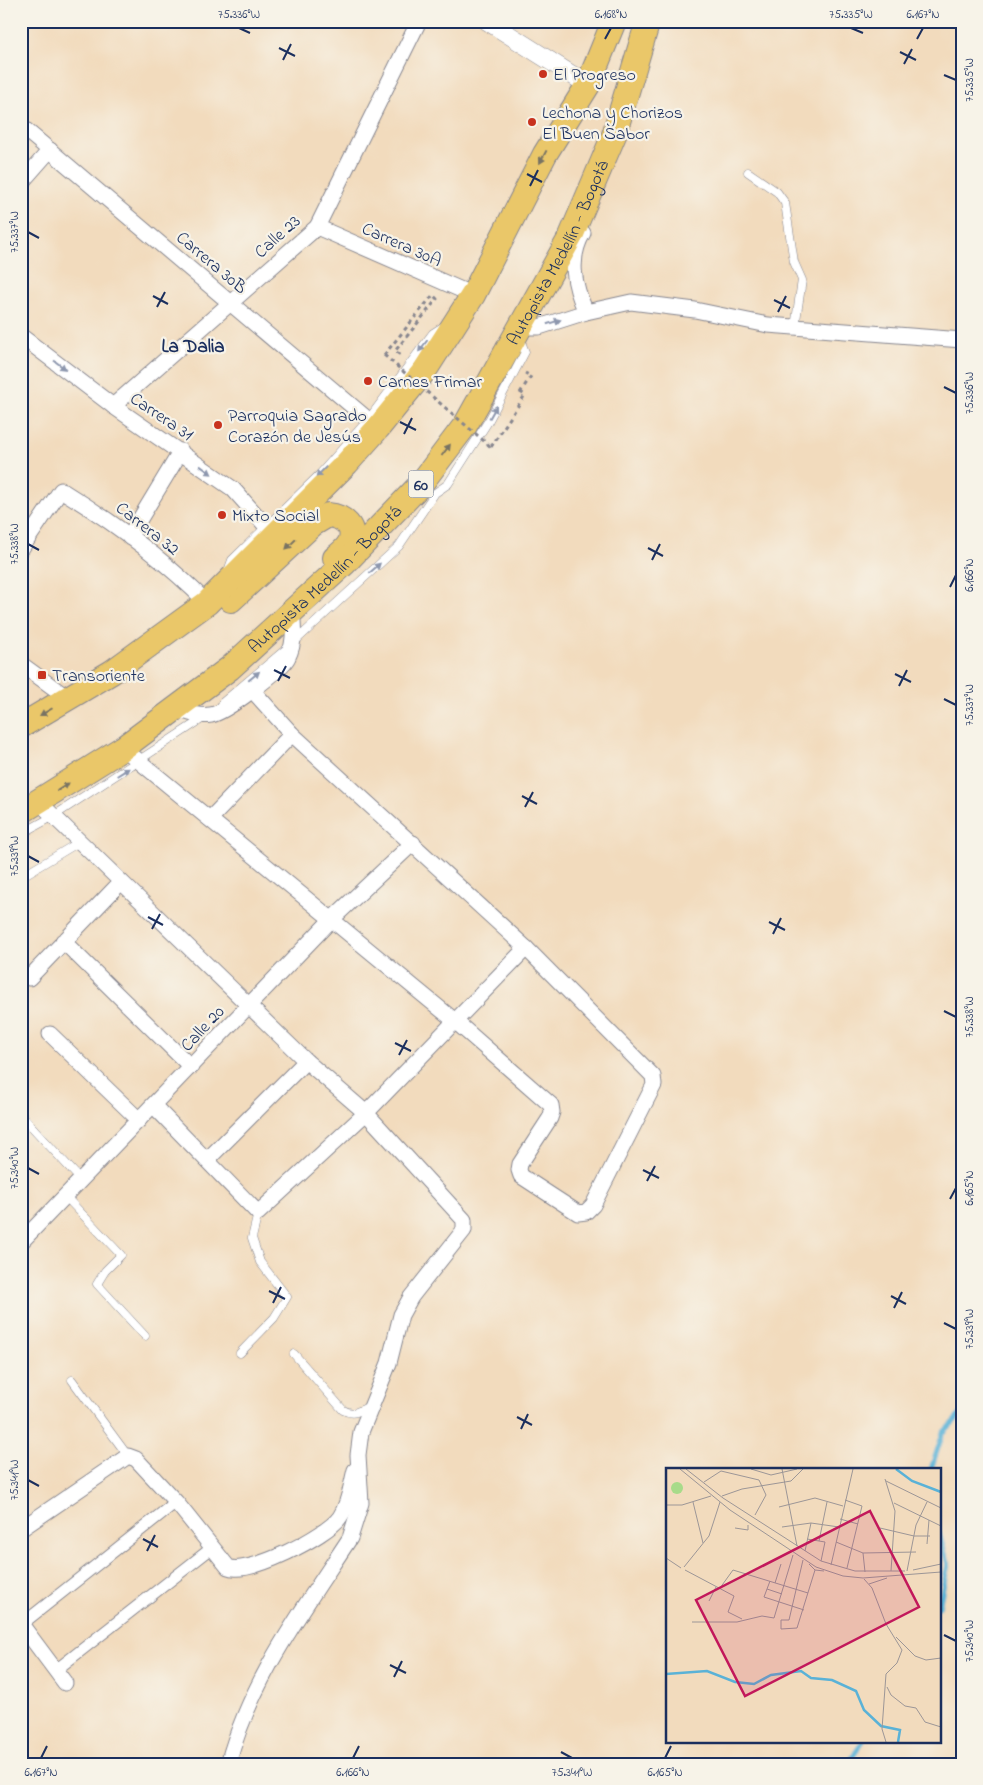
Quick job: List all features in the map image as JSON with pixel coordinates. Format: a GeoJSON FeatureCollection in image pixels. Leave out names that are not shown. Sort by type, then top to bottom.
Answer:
{"type":"FeatureCollection","features":[{"type":"Feature","properties":{"kind":"highway"},"geometry":{"type":"LineString","coordinates":[[21,726],[69,699],[160,638],[215,595],[270,530],[425,370],[461,316],[545,154],[588,85],[614,21]]}},
{"type":"Feature","properties":{"kind":"highway","name":"Autopista Medellín - Bogotá"},"geometry":{"type":"LineString","coordinates":[[38,810],[130,755],[177,709],[230,668],[344,564],[420,485],[466,424],[520,331],[571,236],[614,135],[648,21]]}},
{"type":"Feature","properties":{"kind":"highway"},"geometry":{"type":"LineString","coordinates":[[185,619],[206,616],[219,610],[319,519],[328,515],[336,515],[349,524],[352,533],[349,544],[229,653],[216,668],[206,685]]}},
{"type":"Feature","properties":{"kind":"street","name":"Calle 23"},"geometry":{"type":"LineString","coordinates":[[113,406],[317,227],[419,21]]}},
{"type":"Feature","properties":{"kind":"street"},"geometry":{"type":"LineString","coordinates":[[487,21],[588,85]]}},
{"type":"Feature","properties":{"kind":"street","name":"Carrera 30B"},"geometry":{"type":"LineString","coordinates":[[21,126],[373,424]]}},
{"type":"Feature","properties":{"kind":"street"},"geometry":{"type":"LineString","coordinates":[[586,312],[576,290],[573,262],[579,240],[589,222],[608,177],[614,154],[614,135]]}},
{"type":"Feature","properties":{"kind":"street"},"geometry":{"type":"LineString","coordinates":[[21,184],[50,150]]}},
{"type":"Feature","properties":{"kind":"street","name":"Carrera 30A"},"geometry":{"type":"LineString","coordinates":[[317,227],[473,295]]}},
{"type":"Feature","properties":{"kind":"street"},"geometry":{"type":"LineString","coordinates":[[520,331],[586,312],[631,302],[695,310],[768,325],[962,340]]}},
{"type":"Feature","properties":{"kind":"street","name":"Carrera 31"},"geometry":{"type":"LineString","coordinates":[[21,336],[113,406],[181,451],[233,489],[270,530]]}},
{"type":"Feature","properties":{"kind":"street"},"geometry":{"type":"LineString","coordinates":[[130,537],[181,451]]}},
{"type":"Feature","properties":{"kind":"street","name":"Carrera 32"},"geometry":{"type":"LineString","coordinates":[[24,538],[61,490],[102,516],[189,584],[215,595]]}},
{"type":"Feature","properties":{"kind":"street"},"geometry":{"type":"LineString","coordinates":[[177,709],[194,715],[214,715],[252,691],[288,658],[295,632],[292,612]]}},
{"type":"Feature","properties":{"kind":"street"},"geometry":{"type":"LineString","coordinates":[[21,664],[69,699]]}},
{"type":"Feature","properties":{"kind":"street"},"geometry":{"type":"LineString","coordinates":[[130,755],[455,1021],[550,1105],[552,1112],[550,1118],[520,1164],[521,1176],[578,1214],[586,1212],[593,1205],[655,1081],[618,1040],[526,948],[292,734],[252,691]]}},
{"type":"Feature","properties":{"kind":"street"},"geometry":{"type":"LineString","coordinates":[[210,819],[292,734]]}},
{"type":"Feature","properties":{"kind":"street"},"geometry":{"type":"LineString","coordinates":[[21,1529],[128,1456],[136,1460],[176,1502],[228,1567],[241,1570],[290,1551],[331,1526],[340,1517],[346,1503],[358,1455],[361,1432],[389,1363],[405,1306],[464,1230],[466,1224],[366,1113],[306,1061],[79,842],[38,810]]}},
{"type":"Feature","properties":{"kind":"street","name":"Calle 20"},"geometry":{"type":"LineString","coordinates":[[21,1242],[332,919],[413,843]]}},
{"type":"Feature","properties":{"kind":"street"},"geometry":{"type":"LineString","coordinates":[[29,978],[121,882]]}},
{"type":"Feature","properties":{"kind":"street"},"geometry":{"type":"LineString","coordinates":[[63,941],[191,1067]]}},
{"type":"Feature","properties":{"kind":"street"},"geometry":{"type":"LineString","coordinates":[[154,1106],[258,1213],[366,1113],[526,948]]}},
{"type":"Feature","properties":{"kind":"street"},"geometry":{"type":"LineString","coordinates":[[50,1034],[139,1120]]}},
{"type":"Feature","properties":{"kind":"street"},"geometry":{"type":"LineString","coordinates":[[206,1160],[306,1061]]}},
{"type":"Feature","properties":{"kind":"street"},"geometry":{"type":"LineString","coordinates":[[228,1764],[244,1713],[271,1659],[350,1538],[361,1503],[358,1455]]}},
{"type":"Feature","properties":{"kind":"street"},"geometry":{"type":"LineString","coordinates":[[65,1683],[21,1624],[176,1502]]}},
{"type":"Feature","properties":{"kind":"street"},"geometry":{"type":"LineString","coordinates":[[56,1670],[213,1547]]}},
{"type":"Feature","properties":{"kind":"lane"},"geometry":{"type":"LineString","coordinates":[[748,172],[777,192],[785,203],[794,262],[802,280],[795,327]]}},
{"type":"Feature","properties":{"kind":"lane"},"geometry":{"type":"LineString","coordinates":[[130,755],[208,715],[292,644],[399,546],[435,493],[448,484],[489,420],[525,352],[520,331]]}},
{"type":"Feature","properties":{"kind":"lane"},"geometry":{"type":"LineString","coordinates":[[21,834],[38,810]]}},
{"type":"Feature","properties":{"kind":"lane"},"geometry":{"type":"LineString","coordinates":[[21,877],[79,842]]}},
{"type":"Feature","properties":{"kind":"lane"},"geometry":{"type":"LineString","coordinates":[[21,1115],[81,1180]]}},
{"type":"Feature","properties":{"kind":"lane"},"geometry":{"type":"LineString","coordinates":[[65,1196],[121,1255],[105,1271],[97,1284],[145,1336]]}},
{"type":"Feature","properties":{"kind":"lane"},"geometry":{"type":"LineString","coordinates":[[240,1353],[274,1318],[286,1297],[260,1262],[252,1238],[258,1213]]}},
{"type":"Feature","properties":{"kind":"lane"},"geometry":{"type":"LineString","coordinates":[[294,1354],[342,1410],[350,1414],[356,1413],[371,1405]]}},
{"type":"Feature","properties":{"kind":"lane"},"geometry":{"type":"LineString","coordinates":[[72,1380],[128,1456]]}},
{"type":"Feature","properties":{"kind":"path"},"geometry":{"type":"LineString","coordinates":[[402,356],[395,351],[437,298],[433,295],[384,355],[491,447],[525,395],[514,389]]}},
{"type":"Feature","properties":{"kind":"path"},"geometry":{"type":"LineString","coordinates":[[520,392],[531,376]]}},
{"type":"Feature","properties":{"kind":"waterway"},"geometry":{"type":"LineString","coordinates":[[931,1468],[943,1433],[962,1413]]}},
{"type":"Feature","properties":{"kind":"waterway"},"geometry":{"type":"LineString","coordinates":[[940,1536],[948,1564],[940,1602]]}},
{"type":"Feature","properties":{"kind":"waterway"},"geometry":{"type":"LineString","coordinates":[[848,1764],[862,1742]]}},
{"type":"Feature","properties":{"kind":"place","name":"El Progreso"},"geometry":{"type":"Point","coordinates":[543,74]}},
{"type":"Feature","properties":{"kind":"place","name":"Lechona y Chorizos El Buen Sabor"},"geometry":{"type":"Point","coordinates":[532,122]}},
{"type":"Feature","properties":{"kind":"place","name":"Carnes Frimar"},"geometry":{"type":"Point","coordinates":[368,381]}},
{"type":"Feature","properties":{"kind":"place","name":"Parroquia Sagrado Corazón de Jesús"},"geometry":{"type":"Point","coordinates":[218,425]}},
{"type":"Feature","properties":{"kind":"place","name":"Mixto Social"},"geometry":{"type":"Point","coordinates":[222,515]}},
{"type":"Feature","properties":{"kind":"place","name":"Transoriente"},"geometry":{"type":"Point","coordinates":[42,675]}},
{"type":"Feature","properties":{"kind":"district","name":"La Dalia"},"geometry":{"type":"Point","coordinates":[193,345]}}]}
